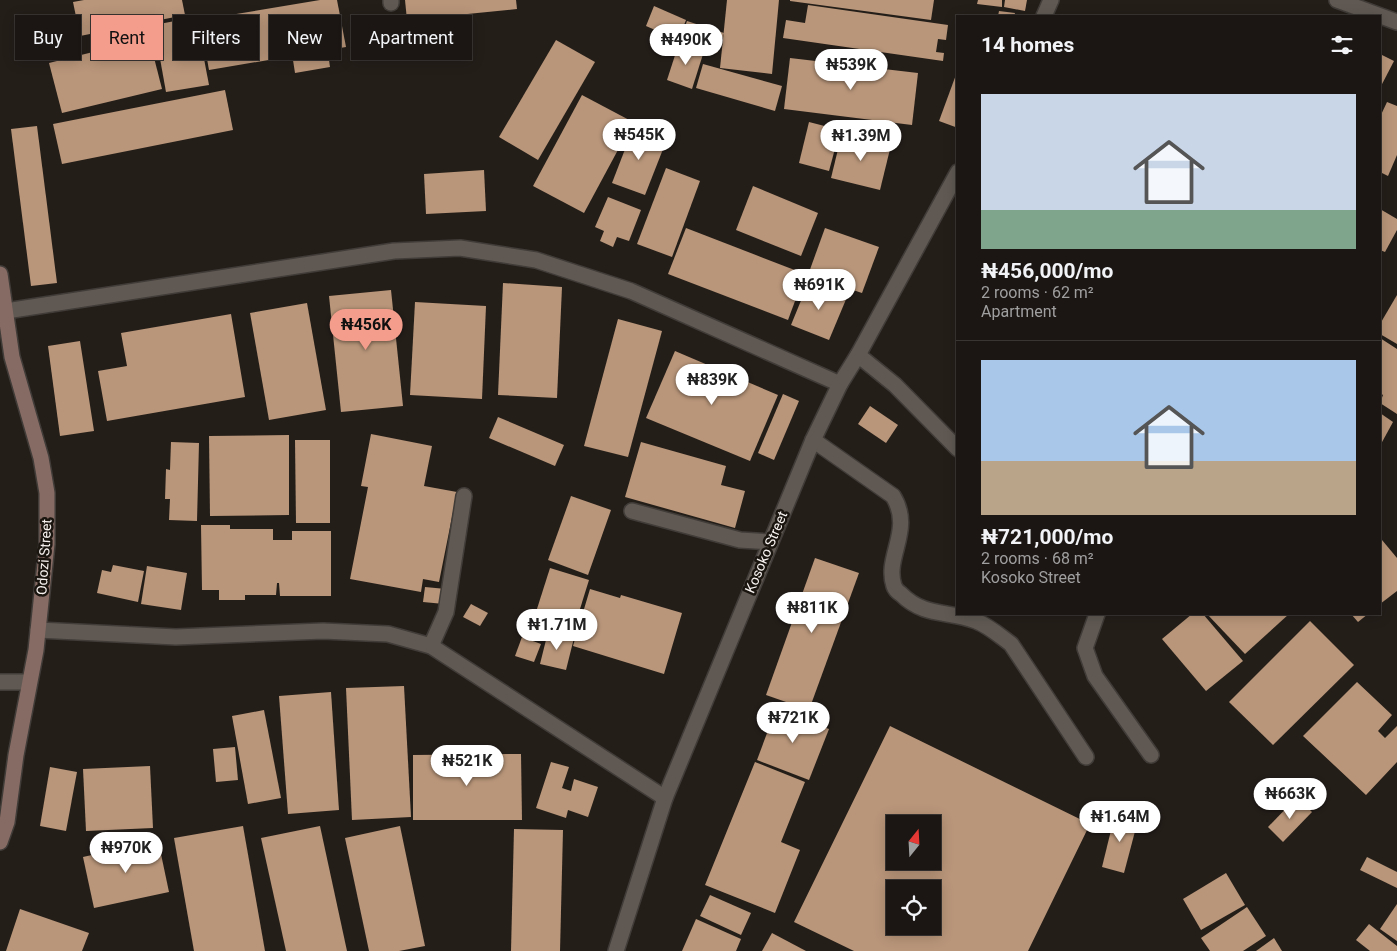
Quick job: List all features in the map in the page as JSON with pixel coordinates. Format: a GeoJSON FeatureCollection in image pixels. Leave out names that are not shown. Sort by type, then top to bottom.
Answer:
{"type":"FeatureCollection","features":[{"type":"Feature","properties":{"kind":"main road","name":"Odozi Street"},"geometry":{"type":"LineString","coordinates":[[0,274],[6,311],[6,358],[40,458],[47,493],[47,544],[38,630],[6,822],[0,842]]}},
{"type":"Feature","properties":{"kind":"street"},"geometry":{"type":"LineString","coordinates":[[1044,15],[1051,0]]}},
{"type":"Feature","properties":{"kind":"street"},"geometry":{"type":"LineString","coordinates":[[1337,0],[1378,15]]}},
{"type":"Feature","properties":{"kind":"street"},"geometry":{"type":"LineString","coordinates":[[1381,16],[1397,22]]}},
{"type":"Feature","properties":{"kind":"street","name":"Kosoko Street"},"geometry":{"type":"LineString","coordinates":[[616,951],[664,798],[813,440],[840,384],[956,176]]}},
{"type":"Feature","properties":{"kind":"street"},"geometry":{"type":"LineString","coordinates":[[6,311],[394,250],[460,248],[536,260],[631,291],[840,384]]}},
{"type":"Feature","properties":{"kind":"street"},"geometry":{"type":"LineString","coordinates":[[858,354],[895,386],[956,447]]}},
{"type":"Feature","properties":{"kind":"street"},"geometry":{"type":"LineString","coordinates":[[813,440],[893,496],[899,506],[901,513],[899,540],[892,575],[894,587],[905,598],[928,612],[975,621],[994,631],[1011,644],[1086,757]]}},
{"type":"Feature","properties":{"kind":"street"},"geometry":{"type":"LineString","coordinates":[[431,646],[446,612],[464,496]]}},
{"type":"Feature","properties":{"kind":"street"},"geometry":{"type":"LineString","coordinates":[[632,511],[740,540],[770,542]]}},
{"type":"Feature","properties":{"kind":"street"},"geometry":{"type":"LineString","coordinates":[[1097,615],[1085,648],[1095,676],[1151,756]]}},
{"type":"Feature","properties":{"kind":"street"},"geometry":{"type":"LineString","coordinates":[[38,630],[176,637],[323,631],[388,634],[431,646],[664,798]]}},
{"type":"Feature","properties":{"kind":"street"},"geometry":{"type":"LineString","coordinates":[[0,682],[29,682]]}},
{"type":"Feature","properties":{"kind":"building"},"geometry":{"type":"Polygon","coordinates":[[[84,0],[182,0],[185,15],[173,15],[173,17],[163,19],[163,15],[91,15],[91,34],[81,36],[81,15],[76,15],[73,2],[84,0]]]}},
{"type":"Feature","properties":{"kind":"building"},"geometry":{"type":"Polygon","coordinates":[[[320,0],[337,0],[340,15],[269,15],[269,60],[209,70],[207,60],[259,60],[259,15],[230,15],[320,0]]]}},
{"type":"Feature","properties":{"kind":"building"},"geometry":{"type":"Polygon","coordinates":[[[405,0],[516,0],[517,9],[457,15],[406,15],[405,0]]]}},
{"type":"Feature","properties":{"kind":"building"},"geometry":{"type":"Polygon","coordinates":[[[727,0],[779,0],[772,74],[720,68],[727,0]]]}},
{"type":"Feature","properties":{"kind":"building"},"geometry":{"type":"Polygon","coordinates":[[[790,0],[934,0],[931,20],[790,0]]]}},
{"type":"Feature","properties":{"kind":"building"},"geometry":{"type":"Polygon","coordinates":[[[978,0],[1002,0],[1002,7],[977,4],[978,0]]]}},
{"type":"Feature","properties":{"kind":"building"},"geometry":{"type":"Polygon","coordinates":[[[1005,0],[1027,0],[1025,11],[1004,7],[1005,0]]]}},
{"type":"Feature","properties":{"kind":"building"},"geometry":{"type":"Polygon","coordinates":[[[808,5],[948,25],[946,40],[938,39],[936,52],[944,53],[943,61],[783,38],[786,20],[805,23],[808,5]]]}},
{"type":"Feature","properties":{"kind":"building"},"geometry":{"type":"Polygon","coordinates":[[[654,6],[686,20],[678,40],[646,26],[654,6]]]}},
{"type":"Feature","properties":{"kind":"building"},"geometry":{"type":"Polygon","coordinates":[[[999,11],[1015,13],[1014,15],[998,15],[999,11]]]}},
{"type":"Feature","properties":{"kind":"building"},"geometry":{"type":"Polygon","coordinates":[[[173,21],[173,60],[204,60],[209,85],[166,92],[160,60],[163,60],[163,23],[173,21]]]}},
{"type":"Feature","properties":{"kind":"building"},"geometry":{"type":"Polygon","coordinates":[[[341,21],[346,47],[341,48],[341,21]]]}},
{"type":"Feature","properties":{"kind":"building"},"geometry":{"type":"Polygon","coordinates":[[[687,21],[724,33],[717,53],[680,40],[687,21]]]}},
{"type":"Feature","properties":{"kind":"building"},"geometry":{"type":"Polygon","coordinates":[[[556,40],[595,62],[538,160],[499,137],[556,40]]]}},
{"type":"Feature","properties":{"kind":"building"},"geometry":{"type":"Polygon","coordinates":[[[679,43],[704,51],[692,89],[667,80],[679,43]]]}},
{"type":"Feature","properties":{"kind":"building"},"geometry":{"type":"Polygon","coordinates":[[[91,52],[91,60],[155,60],[162,89],[62,113],[49,63],[61,60],[81,60],[81,55],[91,52]]]}},
{"type":"Feature","properties":{"kind":"building"},"geometry":{"type":"Polygon","coordinates":[[[1381,54],[1394,61],[1381,86],[1381,54]]]}},
{"type":"Feature","properties":{"kind":"building"},"geometry":{"type":"Polygon","coordinates":[[[790,58],[918,73],[912,125],[784,109],[790,58]]]}},
{"type":"Feature","properties":{"kind":"building"},"geometry":{"type":"Polygon","coordinates":[[[293,60],[329,60],[330,67],[295,73],[293,60]]]}},
{"type":"Feature","properties":{"kind":"building"},"geometry":{"type":"Polygon","coordinates":[[[703,64],[782,86],[775,111],[696,88],[703,64]]]}},
{"type":"Feature","properties":{"kind":"building"},"geometry":{"type":"Polygon","coordinates":[[[956,75],[956,127],[939,121],[956,75]]]}},
{"type":"Feature","properties":{"kind":"building"},"geometry":{"type":"Polygon","coordinates":[[[225,90],[233,130],[62,164],[53,124],[225,90]]]}},
{"type":"Feature","properties":{"kind":"building"},"geometry":{"type":"Polygon","coordinates":[[[582,95],[633,122],[584,213],[533,186],[582,95]]]}},
{"type":"Feature","properties":{"kind":"building"},"geometry":{"type":"Polygon","coordinates":[[[1387,102],[1397,106],[1397,155],[1388,176],[1381,172],[1381,115],[1387,102]]]}},
{"type":"Feature","properties":{"kind":"building"},"geometry":{"type":"Polygon","coordinates":[[[809,122],[840,130],[829,171],[799,163],[809,122]]]}},
{"type":"Feature","properties":{"kind":"building"},"geometry":{"type":"Polygon","coordinates":[[[37,126],[57,283],[31,286],[11,129],[37,126]]]}},
{"type":"Feature","properties":{"kind":"building"},"geometry":{"type":"Polygon","coordinates":[[[634,126],[667,139],[645,195],[612,183],[634,126]]]}},
{"type":"Feature","properties":{"kind":"building"},"geometry":{"type":"Polygon","coordinates":[[[842,133],[891,145],[880,190],[831,178],[842,133]]]}},
{"type":"Feature","properties":{"kind":"building"},"geometry":{"type":"Polygon","coordinates":[[[666,168],[700,181],[672,257],[637,244],[666,168]]]}},
{"type":"Feature","properties":{"kind":"building"},"geometry":{"type":"Polygon","coordinates":[[[484,170],[486,211],[426,214],[424,174],[484,170]]]}},
{"type":"Feature","properties":{"kind":"building"},"geometry":{"type":"Polygon","coordinates":[[[753,186],[818,213],[801,256],[736,230],[753,186]]]}},
{"type":"Feature","properties":{"kind":"building"},"geometry":{"type":"Polygon","coordinates":[[[608,197],[641,210],[629,241],[617,237],[613,247],[600,241],[604,231],[595,227],[608,197]]]}},
{"type":"Feature","properties":{"kind":"building"},"geometry":{"type":"Polygon","coordinates":[[[1381,210],[1397,219],[1397,230],[1385,252],[1381,250],[1381,210]]]}},
{"type":"Feature","properties":{"kind":"building"},"geometry":{"type":"Polygon","coordinates":[[[686,228],[805,274],[788,320],[668,274],[686,228]]]}},
{"type":"Feature","properties":{"kind":"building"},"geometry":{"type":"Polygon","coordinates":[[[825,228],[879,247],[862,293],[808,275],[825,228]]]}},
{"type":"Feature","properties":{"kind":"building"},"geometry":{"type":"Polygon","coordinates":[[[809,281],[847,297],[829,340],[791,325],[809,281]]]}},
{"type":"Feature","properties":{"kind":"building"},"geometry":{"type":"Polygon","coordinates":[[[503,283],[562,287],[557,398],[498,395],[503,283]]]}},
{"type":"Feature","properties":{"kind":"building"},"geometry":{"type":"Polygon","coordinates":[[[391,290],[403,406],[341,412],[329,296],[391,290]]]}},
{"type":"Feature","properties":{"kind":"building"},"geometry":{"type":"Polygon","coordinates":[[[1397,295],[1397,344],[1381,335],[1381,322],[1397,295]]]}},
{"type":"Feature","properties":{"kind":"building"},"geometry":{"type":"Polygon","coordinates":[[[415,302],[486,306],[482,399],[410,395],[415,302]]]}},
{"type":"Feature","properties":{"kind":"building"},"geometry":{"type":"Polygon","coordinates":[[[307,303],[326,410],[269,420],[250,313],[307,303]]]}},
{"type":"Feature","properties":{"kind":"building"},"geometry":{"type":"Polygon","coordinates":[[[231,314],[245,397],[107,421],[98,371],[127,366],[121,333],[231,314]]]}},
{"type":"Feature","properties":{"kind":"building"},"geometry":{"type":"Polygon","coordinates":[[[618,319],[662,331],[628,457],[584,446],[618,319]]]}},
{"type":"Feature","properties":{"kind":"building"},"geometry":{"type":"Polygon","coordinates":[[[1381,339],[1397,349],[1397,414],[1381,404],[1383,395],[1381,394],[1381,339]]]}},
{"type":"Feature","properties":{"kind":"building"},"geometry":{"type":"Polygon","coordinates":[[[80,341],[94,431],[60,436],[48,346],[80,341]]]}},
{"type":"Feature","properties":{"kind":"building"},"geometry":{"type":"Polygon","coordinates":[[[675,351],[778,395],[750,461],[646,418],[675,351]]]}},
{"type":"Feature","properties":{"kind":"building"},"geometry":{"type":"Polygon","coordinates":[[[783,394],[799,401],[774,460],[758,453],[783,394]]]}},
{"type":"Feature","properties":{"kind":"building"},"geometry":{"type":"Polygon","coordinates":[[[870,406],[898,425],[886,443],[858,424],[870,406]]]}},
{"type":"Feature","properties":{"kind":"building"},"geometry":{"type":"Polygon","coordinates":[[[1381,414],[1393,422],[1381,444],[1381,414]]]}},
{"type":"Feature","properties":{"kind":"building"},"geometry":{"type":"Polygon","coordinates":[[[498,417],[564,445],[555,466],[489,438],[498,417]]]}},
{"type":"Feature","properties":{"kind":"building"},"geometry":{"type":"Polygon","coordinates":[[[371,434],[432,446],[424,486],[457,492],[439,582],[423,579],[421,592],[350,579],[368,487],[361,486],[371,434]]]}},
{"type":"Feature","properties":{"kind":"building"},"geometry":{"type":"Polygon","coordinates":[[[289,435],[289,515],[210,516],[209,436],[289,435]]]}},
{"type":"Feature","properties":{"kind":"building"},"geometry":{"type":"Polygon","coordinates":[[[295,440],[330,440],[330,523],[296,523],[295,440]]]}},
{"type":"Feature","properties":{"kind":"building"},"geometry":{"type":"Polygon","coordinates":[[[171,442],[199,443],[197,521],[169,520],[170,499],[165,499],[166,469],[170,470],[171,442]]]}},
{"type":"Feature","properties":{"kind":"building"},"geometry":{"type":"Polygon","coordinates":[[[641,442],[726,466],[721,485],[745,491],[735,528],[625,497],[641,442]]]}},
{"type":"Feature","properties":{"kind":"building"},"geometry":{"type":"Polygon","coordinates":[[[571,496],[611,510],[588,575],[548,560],[571,496]]]}},
{"type":"Feature","properties":{"kind":"building"},"geometry":{"type":"Polygon","coordinates":[[[201,525],[230,525],[230,529],[273,529],[273,540],[292,540],[292,531],[331,531],[331,596],[280,596],[279,583],[277,583],[276,595],[245,595],[245,600],[219,600],[219,590],[202,590],[201,525]]]}},
{"type":"Feature","properties":{"kind":"building"},"geometry":{"type":"Polygon","coordinates":[[[1381,540],[1397,558],[1397,591],[1381,603],[1381,540]]]}},
{"type":"Feature","properties":{"kind":"building"},"geometry":{"type":"Polygon","coordinates":[[[815,558],[859,573],[809,710],[766,695],[815,558]]]}},
{"type":"Feature","properties":{"kind":"building"},"geometry":{"type":"Polygon","coordinates":[[[113,565],[144,571],[138,602],[97,593],[102,570],[111,572],[113,565]]]}},
{"type":"Feature","properties":{"kind":"building"},"geometry":{"type":"Polygon","coordinates":[[[147,566],[187,573],[181,610],[141,604],[147,566]]]}},
{"type":"Feature","properties":{"kind":"building"},"geometry":{"type":"Polygon","coordinates":[[[550,568],[589,580],[575,625],[536,612],[550,568]]]}},
{"type":"Feature","properties":{"kind":"building"},"geometry":{"type":"Polygon","coordinates":[[[425,587],[446,589],[444,604],[423,602],[425,587]]]}},
{"type":"Feature","properties":{"kind":"building"},"geometry":{"type":"Polygon","coordinates":[[[590,589],[620,598],[621,595],[682,613],[664,674],[573,646],[590,589]]]}},
{"type":"Feature","properties":{"kind":"building"},"geometry":{"type":"Polygon","coordinates":[[[471,604],[488,613],[480,626],[463,617],[471,604]]]}},
{"type":"Feature","properties":{"kind":"building"},"geometry":{"type":"Polygon","coordinates":[[[1191,615],[1204,615],[1243,661],[1206,691],[1162,639],[1191,615]]]}},
{"type":"Feature","properties":{"kind":"building"},"geometry":{"type":"Polygon","coordinates":[[[1208,615],[1288,615],[1245,654],[1208,615]]]}},
{"type":"Feature","properties":{"kind":"building"},"geometry":{"type":"Polygon","coordinates":[[[1352,615],[1367,615],[1358,622],[1352,615]]]}},
{"type":"Feature","properties":{"kind":"building"},"geometry":{"type":"Polygon","coordinates":[[[1310,621],[1354,665],[1273,745],[1229,702],[1310,621]]]}},
{"type":"Feature","properties":{"kind":"building"},"geometry":{"type":"Polygon","coordinates":[[[548,632],[574,638],[566,670],[540,664],[548,632]]]}},
{"type":"Feature","properties":{"kind":"building"},"geometry":{"type":"Polygon","coordinates":[[[522,637],[541,644],[534,662],[515,656],[522,637]]]}},
{"type":"Feature","properties":{"kind":"building"},"geometry":{"type":"Polygon","coordinates":[[[1357,682],[1392,715],[1378,731],[1385,738],[1397,726],[1397,762],[1366,795],[1303,736],[1357,682]]]}},
{"type":"Feature","properties":{"kind":"building"},"geometry":{"type":"Polygon","coordinates":[[[404,686],[411,817],[352,820],[346,688],[404,686]]]}},
{"type":"Feature","properties":{"kind":"building"},"geometry":{"type":"Polygon","coordinates":[[[331,692],[339,810],[288,814],[279,696],[331,692]]]}},
{"type":"Feature","properties":{"kind":"building"},"geometry":{"type":"Polygon","coordinates":[[[776,709],[829,729],[809,780],[757,760],[776,709]]]}},
{"type":"Feature","properties":{"kind":"building"},"geometry":{"type":"Polygon","coordinates":[[[264,710],[281,798],[248,804],[232,716],[264,710]]]}},
{"type":"Feature","properties":{"kind":"building"},"geometry":{"type":"Polygon","coordinates":[[[890,726],[1090,824],[1028,951],[854,951],[794,922],[890,726]]]}},
{"type":"Feature","properties":{"kind":"building"},"geometry":{"type":"Polygon","coordinates":[[[235,747],[238,780],[216,782],[213,749],[235,747]]]}},
{"type":"Feature","properties":{"kind":"building"},"geometry":{"type":"Polygon","coordinates":[[[521,754],[522,820],[413,820],[413,755],[521,754]]]}},
{"type":"Feature","properties":{"kind":"building"},"geometry":{"type":"Polygon","coordinates":[[[551,762],[569,767],[562,788],[571,791],[574,779],[598,787],[588,817],[568,810],[566,818],[536,808],[551,762]]]}},
{"type":"Feature","properties":{"kind":"building"},"geometry":{"type":"Polygon","coordinates":[[[755,762],[805,782],[781,842],[800,850],[775,913],[705,885],[755,762]]]}},
{"type":"Feature","properties":{"kind":"building"},"geometry":{"type":"Polygon","coordinates":[[[150,766],[153,828],[86,831],[83,769],[150,766]]]}},
{"type":"Feature","properties":{"kind":"building"},"geometry":{"type":"Polygon","coordinates":[[[50,767],[77,772],[66,831],[40,826],[50,767]]]}},
{"type":"Feature","properties":{"kind":"building"},"geometry":{"type":"Polygon","coordinates":[[[1297,797],[1312,812],[1283,842],[1268,827],[1297,797]]]}},
{"type":"Feature","properties":{"kind":"building"},"geometry":{"type":"Polygon","coordinates":[[[1115,814],[1138,820],[1124,873],[1102,867],[1115,814]]]}},
{"type":"Feature","properties":{"kind":"building"},"geometry":{"type":"Polygon","coordinates":[[[243,826],[265,951],[194,951],[174,838],[243,826]]]}},
{"type":"Feature","properties":{"kind":"building"},"geometry":{"type":"Polygon","coordinates":[[[320,826],[347,951],[286,951],[261,838],[320,826]]]}},
{"type":"Feature","properties":{"kind":"building"},"geometry":{"type":"Polygon","coordinates":[[[400,826],[425,946],[399,951],[369,951],[345,838],[400,826]]]}},
{"type":"Feature","properties":{"kind":"building"},"geometry":{"type":"Polygon","coordinates":[[[514,829],[563,830],[560,951],[511,951],[514,829]]]}},
{"type":"Feature","properties":{"kind":"building"},"geometry":{"type":"Polygon","coordinates":[[[158,840],[169,892],[94,908],[83,857],[158,840]]]}},
{"type":"Feature","properties":{"kind":"building"},"geometry":{"type":"Polygon","coordinates":[[[1367,857],[1397,872],[1397,888],[1360,870],[1367,857]]]}},
{"type":"Feature","properties":{"kind":"building"},"geometry":{"type":"Polygon","coordinates":[[[1226,873],[1245,905],[1201,930],[1183,899],[1226,873]]]}},
{"type":"Feature","properties":{"kind":"building"},"geometry":{"type":"Polygon","coordinates":[[[710,895],[751,913],[741,935],[700,916],[710,895]]]}},
{"type":"Feature","properties":{"kind":"building"},"geometry":{"type":"Polygon","coordinates":[[[1397,904],[1397,941],[1380,929],[1397,904]]]}},
{"type":"Feature","properties":{"kind":"building"},"geometry":{"type":"Polygon","coordinates":[[[1247,907],[1266,936],[1243,951],[1210,951],[1201,938],[1247,907]]]}},
{"type":"Feature","properties":{"kind":"building"},"geometry":{"type":"Polygon","coordinates":[[[20,909],[89,933],[82,951],[6,951],[20,909]]]}},
{"type":"Feature","properties":{"kind":"building"},"geometry":{"type":"Polygon","coordinates":[[[696,919],[741,939],[736,951],[682,951],[696,919]]]}},
{"type":"Feature","properties":{"kind":"building"},"geometry":{"type":"Polygon","coordinates":[[[1369,924],[1397,946],[1397,951],[1370,951],[1356,940],[1369,924]]]}},
{"type":"Feature","properties":{"kind":"building"},"geometry":{"type":"Polygon","coordinates":[[[772,933],[806,951],[762,951],[772,933]]]}},
{"type":"Feature","properties":{"kind":"building"},"geometry":{"type":"Polygon","coordinates":[[[1274,938],[1282,951],[1256,951],[1274,938]]]}}]}
